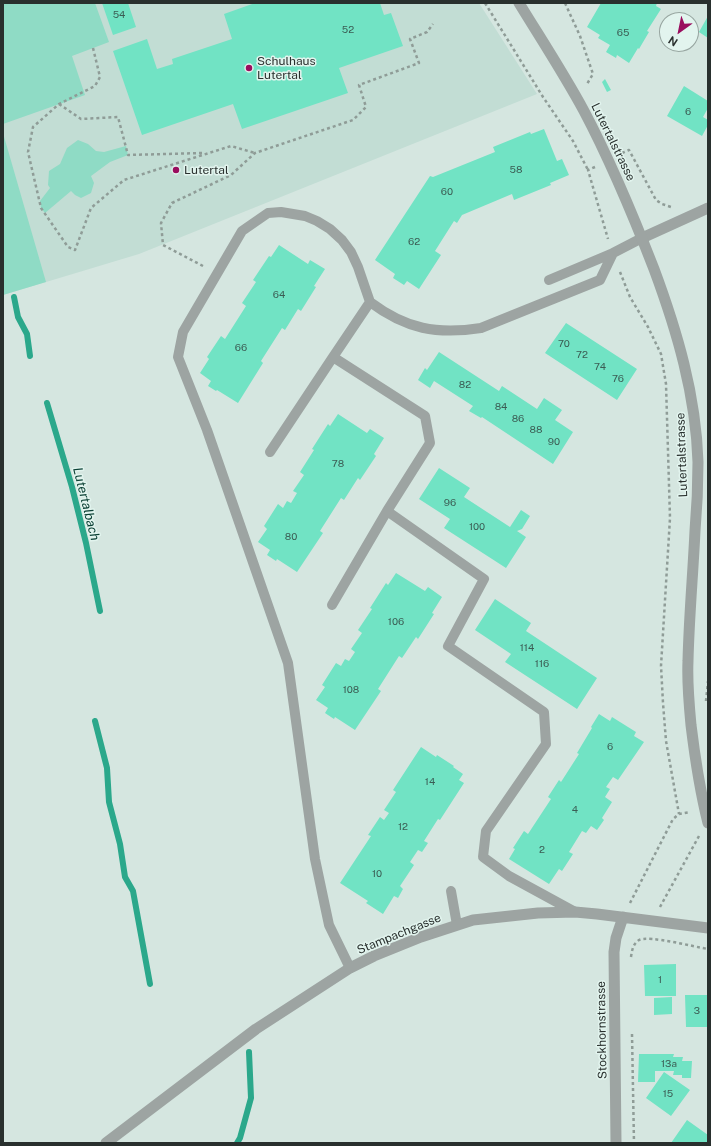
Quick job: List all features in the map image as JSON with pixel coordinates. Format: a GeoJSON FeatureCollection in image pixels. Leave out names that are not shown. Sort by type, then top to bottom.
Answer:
{"type":"FeatureCollection","features":[{"type":"Feature","properties":{"kind":"street","name":"Lutertalstrasse"},"geometry":{"type":"LineString","coordinates":[[519,3],[578,100],[609,160],[642,238],[668,308],[680,348],[694,411],[698,476],[689,635],[689,698],[696,768],[708,822]]}},
{"type":"Feature","properties":{"kind":"street"},"geometry":{"type":"LineString","coordinates":[[642,238],[708,208]]}},
{"type":"Feature","properties":{"kind":"street","name":"Stampachgasse"},"geometry":{"type":"LineString","coordinates":[[106,1143],[256,1030],[350,968],[397,946],[473,920],[538,913],[575,912],[708,928]]}},
{"type":"Feature","properties":{"kind":"street","name":"Stockhornstrasse"},"geometry":{"type":"LineString","coordinates":[[616,1143],[614,952],[622,917]]}},
{"type":"Feature","properties":{"kind":"lane"},"geometry":{"type":"LineString","coordinates":[[350,968],[329,925],[315,859],[288,663],[207,430],[178,357],[183,332],[242,231],[268,213],[281,212],[305,216],[330,229],[342,240],[351,252],[358,266],[370,302],[396,319],[425,329],[463,331],[481,328],[600,280],[612,253]]}},
{"type":"Feature","properties":{"kind":"lane"},"geometry":{"type":"LineString","coordinates":[[549,280],[612,253],[642,238]]}},
{"type":"Feature","properties":{"kind":"lane"},"geometry":{"type":"LineString","coordinates":[[270,452],[370,302]]}},
{"type":"Feature","properties":{"kind":"lane"},"geometry":{"type":"LineString","coordinates":[[332,357],[425,416],[430,443],[387,511],[332,605]]}},
{"type":"Feature","properties":{"kind":"lane"},"geometry":{"type":"LineString","coordinates":[[387,511],[484,579],[448,646],[544,712],[546,744],[486,831],[483,857],[509,876],[575,912]]}},
{"type":"Feature","properties":{"kind":"lane"},"geometry":{"type":"LineString","coordinates":[[450,891],[457,925]]}},
{"type":"Feature","properties":{"kind":"path"},"geometry":{"type":"LineString","coordinates":[[484,3],[543,97],[573,141],[588,170],[612,253],[630,297],[648,327],[661,354],[666,384],[670,518],[661,666],[666,741],[679,814],[673,819],[622,917]]}},
{"type":"Feature","properties":{"kind":"path"},"geometry":{"type":"LineString","coordinates":[[565,3],[580,36],[593,74],[578,100]]}},
{"type":"Feature","properties":{"kind":"path"},"geometry":{"type":"LineString","coordinates":[[218,273],[163,245],[161,223],[172,204],[231,175],[255,153],[353,120],[366,107],[359,85],[419,63],[410,39],[428,32],[433,24]]}},
{"type":"Feature","properties":{"kind":"path"},"geometry":{"type":"LineString","coordinates":[[92,48],[100,77],[95,86],[59,104],[33,127],[28,152],[41,208],[68,247],[75,250],[91,208],[124,180],[230,146],[255,153]]}},
{"type":"Feature","properties":{"kind":"path"},"geometry":{"type":"LineString","coordinates":[[59,104],[81,119],[118,117],[128,155],[206,153]]}},
{"type":"Feature","properties":{"kind":"path"},"geometry":{"type":"LineString","coordinates":[[629,150],[656,200],[662,204],[673,207]]}},
{"type":"Feature","properties":{"kind":"path"},"geometry":{"type":"LineString","coordinates":[[588,170],[609,160]]}},
{"type":"Feature","properties":{"kind":"path"},"geometry":{"type":"LineString","coordinates":[[657,921],[658,912],[708,822]]}},
{"type":"Feature","properties":{"kind":"path"},"geometry":{"type":"LineString","coordinates":[[631,960],[634,946],[637,941],[643,938],[708,949]]}},
{"type":"Feature","properties":{"kind":"path"},"geometry":{"type":"LineString","coordinates":[[632,1032],[634,1143]]}},
{"type":"Feature","properties":{"kind":"shaded area","name":"Lutertal"},"geometry":{"type":"Polygon","coordinates":[[[3,3],[479,3],[537,94],[139,254],[3,295],[3,3]]]}},
{"type":"Feature","properties":{"kind":"green space"},"geometry":{"type":"Polygon","coordinates":[[[3,3],[95,3],[109,42],[72,56],[85,95],[3,124],[3,3]]]}},
{"type":"Feature","properties":{"kind":"green space"},"geometry":{"type":"Polygon","coordinates":[[[3,133],[46,282],[3,295],[3,133]]]}},
{"type":"Feature","properties":{"kind":"green space"},"geometry":{"type":"Polygon","coordinates":[[[78,140],[88,144],[96,151],[104,152],[126,146],[128,155],[110,162],[91,176],[94,183],[91,193],[81,198],[71,191],[45,213],[41,208],[40,201],[50,188],[48,185],[49,171],[60,164],[67,148],[78,140]]]}},
{"type":"Feature","properties":{"kind":"building"},"geometry":{"type":"Polygon","coordinates":[[[102,3],[128,3],[136,27],[113,35],[102,3]]]}},
{"type":"Feature","properties":{"kind":"building","name":"Schulhaus Lutertal"},"geometry":{"type":"Polygon","coordinates":[[[255,3],[380,3],[384,15],[391,13],[403,46],[339,68],[348,93],[242,129],[233,104],[142,135],[113,51],[147,39],[157,69],[173,64],[172,59],[232,39],[224,14],[255,3]]]}},
{"type":"Feature","properties":{"kind":"building"},"geometry":{"type":"Polygon","coordinates":[[[601,3],[657,3],[656,6],[661,9],[647,31],[649,32],[639,49],[638,48],[629,63],[617,55],[616,58],[606,52],[610,45],[598,38],[600,35],[587,27],[601,3]]]}},
{"type":"Feature","properties":{"kind":"building"},"geometry":{"type":"Polygon","coordinates":[[[708,16],[708,38],[699,32],[708,16]]]}},
{"type":"Feature","properties":{"kind":"building"},"geometry":{"type":"Polygon","coordinates":[[[605,79],[611,90],[607,92],[602,82],[605,79]]]}},
{"type":"Feature","properties":{"kind":"building"},"geometry":{"type":"Polygon","coordinates":[[[684,86],[708,101],[708,108],[703,117],[708,120],[708,125],[702,136],[667,116],[684,86]]]}},
{"type":"Feature","properties":{"kind":"building"},"geometry":{"type":"Polygon","coordinates":[[[544,129],[557,161],[562,159],[569,175],[550,183],[551,185],[514,200],[512,194],[462,215],[457,223],[454,221],[435,251],[441,255],[419,289],[407,281],[404,285],[393,278],[395,274],[375,260],[430,176],[433,177],[495,152],[493,147],[530,132],[531,134],[544,129]]]}},
{"type":"Feature","properties":{"kind":"building"},"geometry":{"type":"Polygon","coordinates":[[[279,245],[308,264],[310,260],[325,269],[301,311],[298,309],[285,330],[282,328],[261,361],[263,363],[238,403],[208,386],[211,381],[200,373],[209,359],[207,357],[221,336],[225,339],[246,306],[242,303],[256,282],[253,280],[269,256],[271,257],[279,245]]]}},
{"type":"Feature","properties":{"kind":"building"},"geometry":{"type":"Polygon","coordinates":[[[566,323],[637,369],[617,400],[545,353],[566,323]]]}},
{"type":"Feature","properties":{"kind":"building"},"geometry":{"type":"Polygon","coordinates":[[[439,352],[499,391],[502,386],[537,409],[544,398],[562,410],[555,420],[573,432],[553,464],[482,417],[481,418],[469,411],[473,406],[434,381],[430,388],[418,380],[425,368],[427,370],[439,352]]]}},
{"type":"Feature","properties":{"kind":"building"},"geometry":{"type":"Polygon","coordinates":[[[338,414],[367,433],[370,429],[384,438],[374,454],[376,456],[360,480],[358,478],[344,500],[341,498],[320,531],[323,533],[297,572],[277,559],[276,561],[267,555],[270,550],[258,542],[267,529],[264,526],[278,504],[283,508],[287,501],[291,503],[297,493],[293,491],[304,475],[300,472],[314,450],[312,449],[328,424],[330,426],[338,414]]]}},
{"type":"Feature","properties":{"kind":"building"},"geometry":{"type":"Polygon","coordinates":[[[439,468],[470,488],[464,497],[510,527],[521,510],[530,516],[522,529],[517,531],[526,537],[506,568],[444,528],[450,519],[419,499],[439,468]]]}},
{"type":"Feature","properties":{"kind":"building"},"geometry":{"type":"Polygon","coordinates":[[[396,573],[425,591],[428,587],[442,597],[432,613],[434,614],[418,639],[416,637],[402,658],[399,656],[378,689],[381,691],[355,730],[335,717],[334,719],[325,713],[328,708],[316,700],[325,687],[322,685],[336,663],[341,666],[345,659],[349,661],[355,652],[351,649],[362,633],[358,630],[372,609],[370,608],[386,583],[388,585],[396,573]]]}},
{"type":"Feature","properties":{"kind":"building"},"geometry":{"type":"Polygon","coordinates":[[[495,599],[531,623],[526,631],[597,678],[577,709],[505,662],[511,654],[475,630],[495,599]]]}},
{"type":"Feature","properties":{"kind":"building"},"geometry":{"type":"Polygon","coordinates":[[[599,714],[610,721],[612,717],[636,732],[634,736],[644,742],[618,780],[613,777],[606,787],[610,789],[605,797],[612,802],[602,818],[604,820],[597,830],[591,826],[586,833],[582,831],[569,852],[573,854],[562,871],[559,869],[549,884],[509,859],[515,849],[513,848],[524,831],[528,834],[551,799],[548,797],[559,780],[561,782],[579,754],[577,753],[599,714]]]}},
{"type":"Feature","properties":{"kind":"building"},"geometry":{"type":"Polygon","coordinates":[[[421,747],[454,766],[453,767],[463,774],[459,780],[464,783],[440,820],[438,819],[424,841],[428,843],[422,852],[418,850],[410,862],[414,865],[400,886],[403,889],[398,898],[394,896],[383,914],[366,903],[368,901],[340,883],[371,836],[368,835],[380,817],[384,820],[389,813],[384,810],[396,792],[393,790],[421,747]]]}},
{"type":"Feature","properties":{"kind":"building"},"geometry":{"type":"Polygon","coordinates":[[[676,964],[676,996],[645,996],[644,965],[676,964]]]}},
{"type":"Feature","properties":{"kind":"building"},"geometry":{"type":"Polygon","coordinates":[[[685,995],[708,995],[708,1027],[686,1027],[685,995]]]}},
{"type":"Feature","properties":{"kind":"building"},"geometry":{"type":"Polygon","coordinates":[[[672,997],[672,1014],[654,1015],[654,998],[672,997]]]}},
{"type":"Feature","properties":{"kind":"building"},"geometry":{"type":"Polygon","coordinates":[[[639,1054],[674,1054],[673,1057],[683,1057],[682,1061],[692,1061],[691,1078],[682,1078],[682,1075],[673,1075],[674,1071],[655,1071],[655,1082],[638,1082],[639,1054]]]}},
{"type":"Feature","properties":{"kind":"building"},"geometry":{"type":"Polygon","coordinates":[[[664,1072],[690,1090],[671,1116],[646,1098],[664,1072]]]}},
{"type":"Feature","properties":{"kind":"building"},"geometry":{"type":"Polygon","coordinates":[[[687,1120],[708,1135],[708,1143],[671,1143],[687,1120]]]}},
{"type":"Feature","properties":{"kind":"waterway"},"geometry":{"type":"LineString","coordinates":[[14,297],[18,317],[27,334],[30,356]]}},
{"type":"Feature","properties":{"kind":"waterway","name":"Lutertalbach"},"geometry":{"type":"LineString","coordinates":[[47,403],[72,487],[86,543],[100,611]]}},
{"type":"Feature","properties":{"kind":"waterway"},"geometry":{"type":"LineString","coordinates":[[95,721],[107,768],[109,802],[120,844],[125,877],[133,891],[150,984]]}},
{"type":"Feature","properties":{"kind":"waterway"},"geometry":{"type":"LineString","coordinates":[[237,1143],[240,1138],[251,1098],[249,1052]]}},
{"type":"Feature","properties":{"kind":"place","name":"Schulhaus Lutertal"},"geometry":{"type":"Point","coordinates":[249,68]}},
{"type":"Feature","properties":{"kind":"place","name":"Lutertal"},"geometry":{"type":"Point","coordinates":[176,170]}}]}
